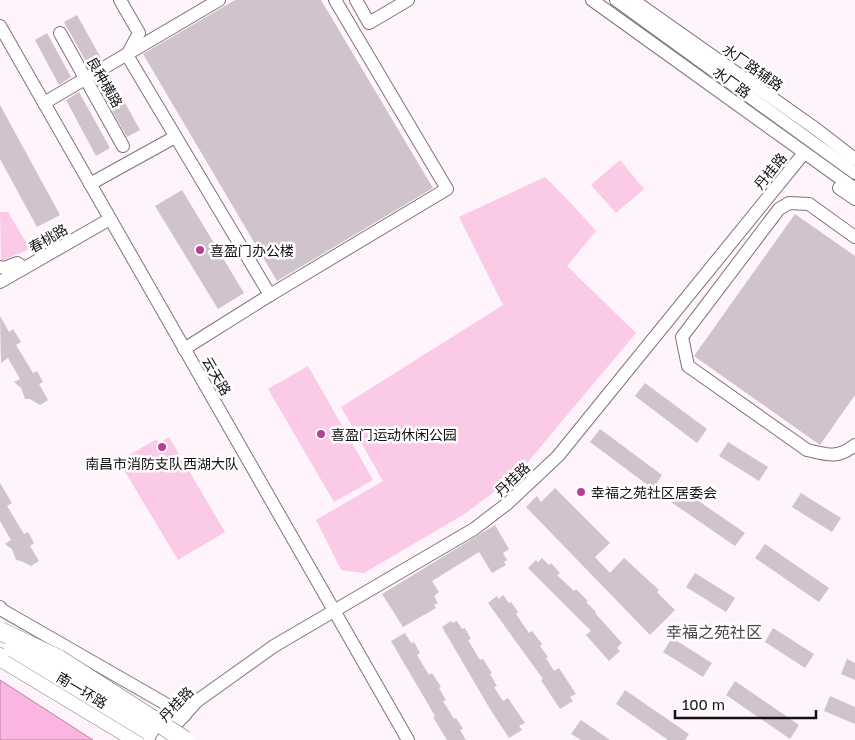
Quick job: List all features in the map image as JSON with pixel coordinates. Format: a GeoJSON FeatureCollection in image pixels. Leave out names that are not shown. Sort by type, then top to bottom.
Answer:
{"type":"FeatureCollection","features":[{"type":"Feature","properties":{"kind":"highway"},"geometry":{"type":"LineString","coordinates":[[0,631],[59,659],[185,740]]}},
{"type":"Feature","properties":{"kind":"highway","name":"南一环路"},"geometry":{"type":"LineString","coordinates":[[0,640],[163,740]]}},
{"type":"Feature","properties":{"kind":"highway","name":"南一环路"},"geometry":{"type":"LineString","coordinates":[[0,657],[138,740]]}},
{"type":"Feature","properties":{"kind":"street"},"geometry":{"type":"LineString","coordinates":[[120,0],[139,34],[127,55]]}},
{"type":"Feature","properties":{"kind":"street"},"geometry":{"type":"LineString","coordinates":[[44,103],[219,0]]}},
{"type":"Feature","properties":{"kind":"street"},"geometry":{"type":"LineString","coordinates":[[184,349],[446,189],[335,0]]}},
{"type":"Feature","properties":{"kind":"street"},"geometry":{"type":"LineString","coordinates":[[356,0],[369,23],[408,0]]}},
{"type":"Feature","properties":{"kind":"street","name":"水厂路"},"geometry":{"type":"LineString","coordinates":[[592,0],[738,105],[802,156],[855,189]]}},
{"type":"Feature","properties":{"kind":"street","name":"水厂路"},"geometry":{"type":"LineString","coordinates":[[616,0],[855,173]]}},
{"type":"Feature","properties":{"kind":"street","name":"水厂路辅路"},"geometry":{"type":"LineString","coordinates":[[633,0],[816,129],[855,159]]}},
{"type":"Feature","properties":{"kind":"street","name":"云天路"},"geometry":{"type":"LineString","coordinates":[[0,26],[408,740]]}},
{"type":"Feature","properties":{"kind":"street","name":"良种横路"},"geometry":{"type":"LineString","coordinates":[[60,33],[123,146]]}},
{"type":"Feature","properties":{"kind":"street"},"geometry":{"type":"LineString","coordinates":[[127,55],[270,295]]}},
{"type":"Feature","properties":{"kind":"street"},"geometry":{"type":"LineString","coordinates":[[90,184],[176,136]]}},
{"type":"Feature","properties":{"kind":"street"},"geometry":{"type":"LineString","coordinates":[[802,156],[855,200]]}},
{"type":"Feature","properties":{"kind":"street","name":"丹桂路"},"geometry":{"type":"LineString","coordinates":[[163,740],[198,701],[274,646],[474,529],[508,503],[558,456],[802,156]]}},
{"type":"Feature","properties":{"kind":"street"},"geometry":{"type":"LineString","coordinates":[[855,238],[809,204],[789,204],[780,209],[682,337],[688,366],[807,450],[830,456],[847,451],[855,445]]}},
{"type":"Feature","properties":{"kind":"street","name":"春桃路"},"geometry":{"type":"LineString","coordinates":[[0,282],[110,220]]}},
{"type":"Feature","properties":{"kind":"street"},"geometry":{"type":"LineString","coordinates":[[0,267],[4,268],[17,263],[24,268]]}},
{"type":"Feature","properties":{"kind":"street"},"geometry":{"type":"LineString","coordinates":[[0,607],[2,610],[185,715]]}},
{"type":"Feature","properties":{"kind":"shaded area"},"geometry":{"type":"Polygon","coordinates":[[[620,160],[644,189],[616,213],[591,185],[620,160]]]}},
{"type":"Feature","properties":{"kind":"shaded area"},"geometry":{"type":"Polygon","coordinates":[[[545,177],[596,231],[567,266],[636,333],[517,475],[463,515],[364,573],[341,570],[316,520],[383,481],[341,407],[503,305],[459,217],[545,177]]]}},
{"type":"Feature","properties":{"kind":"shaded area"},"geometry":{"type":"Polygon","coordinates":[[[0,212],[8,212],[30,249],[1,261],[0,212]]]}},
{"type":"Feature","properties":{"kind":"shaded area","name":"喜盈门运动休闲公园"},"geometry":{"type":"Polygon","coordinates":[[[308,366],[373,480],[334,502],[268,389],[308,366]]]}},
{"type":"Feature","properties":{"kind":"shaded area"},"geometry":{"type":"Polygon","coordinates":[[[169,437],[225,532],[178,560],[121,465],[126,462],[124,458],[157,439],[159,443],[169,437]]]}},
{"type":"Feature","properties":{"kind":"shaded area"},"geometry":{"type":"Polygon","coordinates":[[[0,680],[93,740],[0,740],[0,680]]]}},
{"type":"Feature","properties":{"kind":"building"},"geometry":{"type":"Polygon","coordinates":[[[235,0],[321,0],[433,188],[277,281],[143,54],[235,0]]]}},
{"type":"Feature","properties":{"kind":"building"},"geometry":{"type":"Polygon","coordinates":[[[77,15],[102,60],[89,67],[64,22],[77,15]]]}},
{"type":"Feature","properties":{"kind":"building"},"geometry":{"type":"Polygon","coordinates":[[[47,33],[71,77],[59,85],[35,40],[47,33]]]}},
{"type":"Feature","properties":{"kind":"building"},"geometry":{"type":"Polygon","coordinates":[[[109,74],[140,130],[127,137],[96,82],[109,74]]]}},
{"type":"Feature","properties":{"kind":"building"},"geometry":{"type":"Polygon","coordinates":[[[79,92],[110,148],[96,156],[66,100],[79,92]]]}},
{"type":"Feature","properties":{"kind":"building"},"geometry":{"type":"Polygon","coordinates":[[[0,105],[60,215],[37,227],[0,159],[0,105]]]}},
{"type":"Feature","properties":{"kind":"building","name":"喜盈门办公楼"},"geometry":{"type":"Polygon","coordinates":[[[182,190],[244,293],[218,309],[155,206],[182,190]]]}},
{"type":"Feature","properties":{"kind":"building"},"geometry":{"type":"Polygon","coordinates":[[[795,214],[855,256],[855,395],[820,445],[694,356],[795,214]]]}},
{"type":"Feature","properties":{"kind":"building"},"geometry":{"type":"Polygon","coordinates":[[[0,316],[9,332],[13,329],[21,342],[16,345],[33,373],[37,371],[43,382],[39,384],[48,400],[40,405],[30,399],[25,399],[21,388],[14,382],[20,379],[8,358],[1,363],[0,316]]]}},
{"type":"Feature","properties":{"kind":"building"},"geometry":{"type":"Polygon","coordinates":[[[645,383],[707,429],[697,443],[635,396],[645,383]]]}},
{"type":"Feature","properties":{"kind":"building"},"geometry":{"type":"Polygon","coordinates":[[[600,429],[662,475],[653,489],[590,442],[600,429]]]}},
{"type":"Feature","properties":{"kind":"building"},"geometry":{"type":"Polygon","coordinates":[[[728,442],[768,467],[759,481],[719,456],[728,442]]]}},
{"type":"Feature","properties":{"kind":"building"},"geometry":{"type":"Polygon","coordinates":[[[0,483],[12,503],[7,506],[24,534],[28,532],[34,543],[30,546],[39,561],[31,566],[16,560],[12,549],[5,544],[11,540],[0,521],[0,483]]]}},
{"type":"Feature","properties":{"kind":"building"},"geometry":{"type":"Polygon","coordinates":[[[555,488],[610,543],[595,557],[610,573],[624,558],[659,590],[657,592],[675,610],[650,635],[526,507],[537,496],[541,502],[555,488]]]}},
{"type":"Feature","properties":{"kind":"building"},"geometry":{"type":"Polygon","coordinates":[[[681,489],[745,533],[735,546],[671,502],[681,489]]]}},
{"type":"Feature","properties":{"kind":"building"},"geometry":{"type":"Polygon","coordinates":[[[801,493],[841,518],[832,532],[792,507],[801,493]]]}},
{"type":"Feature","properties":{"kind":"building"},"geometry":{"type":"Polygon","coordinates":[[[495,525],[509,549],[503,553],[507,560],[504,562],[506,565],[492,573],[479,552],[432,581],[439,592],[434,596],[438,603],[434,605],[436,608],[403,627],[382,594],[495,525]]]}},
{"type":"Feature","properties":{"kind":"building"},"geometry":{"type":"Polygon","coordinates":[[[765,544],[829,588],[819,602],[755,558],[765,544]]]}},
{"type":"Feature","properties":{"kind":"building"},"geometry":{"type":"Polygon","coordinates":[[[542,558],[549,565],[551,563],[560,573],[557,575],[588,601],[586,602],[622,643],[617,648],[620,651],[609,661],[586,635],[591,631],[528,568],[536,560],[538,562],[542,558]]]}},
{"type":"Feature","properties":{"kind":"building"},"geometry":{"type":"Polygon","coordinates":[[[695,573],[735,598],[726,612],[686,587],[695,573]]]}},
{"type":"Feature","properties":{"kind":"building"},"geometry":{"type":"Polygon","coordinates":[[[503,595],[518,612],[516,614],[529,633],[532,631],[542,644],[540,646],[548,657],[546,658],[554,671],[559,668],[576,694],[570,697],[573,701],[560,709],[541,680],[543,679],[488,603],[497,596],[499,599],[503,595]]]}},
{"type":"Feature","properties":{"kind":"building"},"geometry":{"type":"Polygon","coordinates":[[[451,621],[453,623],[457,621],[462,629],[465,628],[471,639],[468,640],[480,660],[483,659],[492,673],[490,674],[497,686],[494,687],[503,701],[508,698],[525,723],[519,726],[522,730],[509,738],[442,627],[451,621]]]}},
{"type":"Feature","properties":{"kind":"building"},"geometry":{"type":"Polygon","coordinates":[[[773,628],[814,654],[805,668],[765,642],[773,628]]]}},
{"type":"Feature","properties":{"kind":"building"},"geometry":{"type":"Polygon","coordinates":[[[405,633],[411,643],[414,642],[420,653],[417,655],[429,675],[432,673],[441,687],[439,688],[446,700],[443,701],[454,719],[456,718],[463,729],[460,730],[466,740],[447,740],[433,717],[435,716],[391,641],[405,633]]]}},
{"type":"Feature","properties":{"kind":"building"},"geometry":{"type":"Polygon","coordinates":[[[672,638],[712,663],[703,677],[663,652],[672,638]]]}},
{"type":"Feature","properties":{"kind":"building"},"geometry":{"type":"Polygon","coordinates":[[[847,659],[855,663],[855,680],[841,674],[847,659]]]}},
{"type":"Feature","properties":{"kind":"building"},"geometry":{"type":"Polygon","coordinates":[[[735,681],[799,725],[790,739],[726,695],[735,681]]]}},
{"type":"Feature","properties":{"kind":"building"},"geometry":{"type":"Polygon","coordinates":[[[625,690],[689,734],[685,740],[668,740],[616,704],[625,690]]]}},
{"type":"Feature","properties":{"kind":"building"},"geometry":{"type":"Polygon","coordinates":[[[830,696],[855,707],[855,724],[824,711],[830,696]]]}},
{"type":"Feature","properties":{"kind":"building"},"geometry":{"type":"Polygon","coordinates":[[[581,720],[610,740],[581,740],[571,734],[581,720]]]}},
{"type":"Feature","properties":{"kind":"place","name":"喜盈门办公楼"},"geometry":{"type":"Point","coordinates":[200,250]}},
{"type":"Feature","properties":{"kind":"place","name":"喜盈门运动休闲公园"},"geometry":{"type":"Point","coordinates":[321,434]}},
{"type":"Feature","properties":{"kind":"place","name":"南昌市消防支队西湖大队"},"geometry":{"type":"Point","coordinates":[162,447]}},
{"type":"Feature","properties":{"kind":"place","name":"幸福之苑社区居委会"},"geometry":{"type":"Point","coordinates":[581,492]}},
{"type":"Feature","properties":{"kind":"district","name":"幸福之苑社区"},"geometry":{"type":"Point","coordinates":[714,632]}}]}
